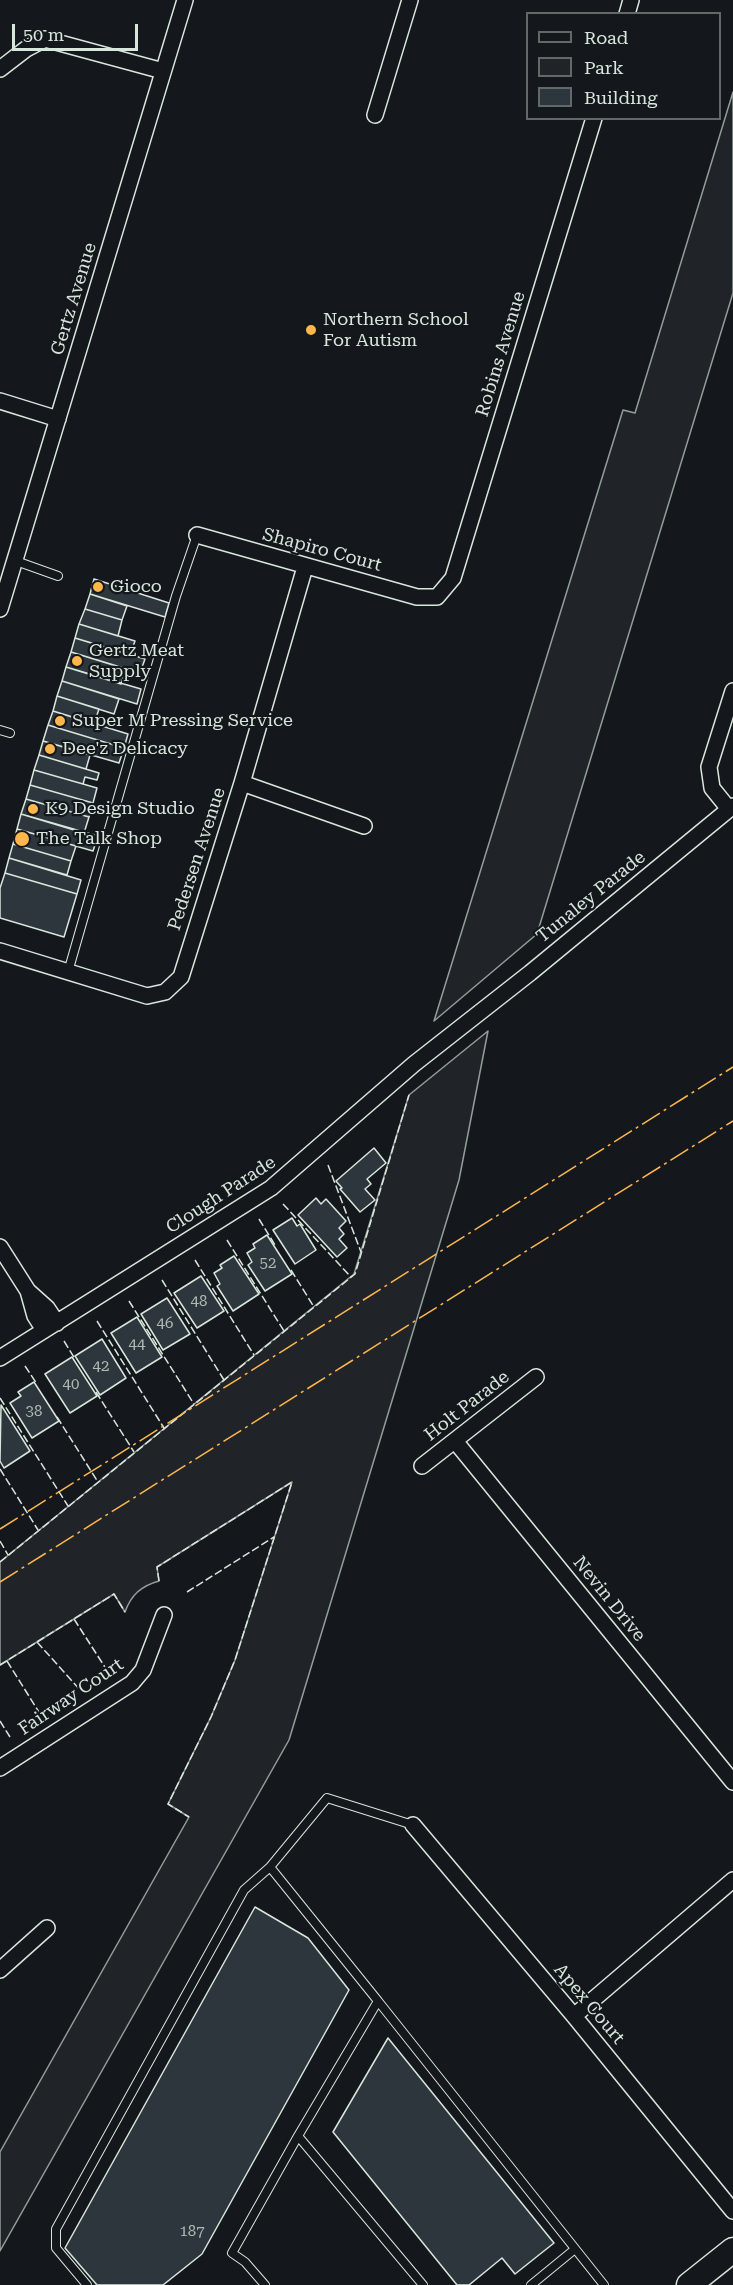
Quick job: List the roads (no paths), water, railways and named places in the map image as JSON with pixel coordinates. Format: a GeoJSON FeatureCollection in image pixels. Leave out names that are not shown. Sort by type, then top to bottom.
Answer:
{"type":"FeatureCollection","features":[{"type":"Feature","properties":{"kind":"main road"},"geometry":{"type":"LineString","coordinates":[[689,2285],[732,2253]]}},
{"type":"Feature","properties":{"kind":"street","name":"Gertz Avenue"},"geometry":{"type":"LineString","coordinates":[[0,609],[185,0]]}},
{"type":"Feature","properties":{"kind":"street"},"geometry":{"type":"LineString","coordinates":[[375,115],[410,0]]}},
{"type":"Feature","properties":{"kind":"street"},"geometry":{"type":"LineString","coordinates":[[0,69],[26,49],[45,39],[163,71]]}},
{"type":"Feature","properties":{"kind":"street","name":"Robins Avenue"},"geometry":{"type":"LineString","coordinates":[[437,597],[453,578],[593,120]]}},
{"type":"Feature","properties":{"kind":"street"},"geometry":{"type":"LineString","coordinates":[[0,401],[58,419]]}},
{"type":"Feature","properties":{"kind":"street","name":"Shapiro Court"},"geometry":{"type":"LineString","coordinates":[[197,535],[417,597],[437,597]]}},
{"type":"Feature","properties":{"kind":"street","name":"Pedersen Avenue"},"geometry":{"type":"LineString","coordinates":[[0,951],[147,996],[165,992],[181,977],[242,783],[305,567]]}},
{"type":"Feature","properties":{"kind":"street"},"geometry":{"type":"LineString","coordinates":[[731,807],[712,788],[709,767],[733,691]]}},
{"type":"Feature","properties":{"kind":"street"},"geometry":{"type":"LineString","coordinates":[[242,783],[364,826]]}},
{"type":"Feature","properties":{"kind":"street","name":"Tunaley Parade"},"geometry":{"type":"LineString","coordinates":[[474,1017],[731,807]]}},
{"type":"Feature","properties":{"kind":"street","name":"Clough Parade"},"geometry":{"type":"LineString","coordinates":[[0,1358],[271,1188],[406,1071],[474,1017]]}},
{"type":"Feature","properties":{"kind":"street"},"geometry":{"type":"LineString","coordinates":[[0,1247],[28,1291],[47,1308],[51,1327]]}},
{"type":"Feature","properties":{"kind":"street","name":"Holt Parade"},"geometry":{"type":"LineString","coordinates":[[422,1466],[536,1377]]}},
{"type":"Feature","properties":{"kind":"street","name":"Nevin Drive"},"geometry":{"type":"LineString","coordinates":[[455,1441],[733,1782]]}},
{"type":"Feature","properties":{"kind":"street","name":"Fairway Court"},"geometry":{"type":"LineString","coordinates":[[0,1767],[132,1683],[143,1670],[164,1615]]}},
{"type":"Feature","properties":{"kind":"street","name":"Apex Court"},"geometry":{"type":"LineString","coordinates":[[412,1825],[574,2016],[733,2211]]}},
{"type":"Feature","properties":{"kind":"street"},"geometry":{"type":"LineString","coordinates":[[574,2016],[733,1880]]}},
{"type":"Feature","properties":{"kind":"street"},"geometry":{"type":"LineString","coordinates":[[0,1970],[47,1928]]}},
{"type":"Feature","properties":{"kind":"lane"},"geometry":{"type":"LineString","coordinates":[[68,972],[176,596],[197,535]]}},
{"type":"Feature","properties":{"kind":"lane"},"geometry":{"type":"LineString","coordinates":[[16,561],[58,576]]}},
{"type":"Feature","properties":{"kind":"lane"},"geometry":{"type":"LineString","coordinates":[[0,730],[9,733]]}},
{"type":"Feature","properties":{"kind":"lane"},"geometry":{"type":"LineString","coordinates":[[87,2285],[56,2248],[56,2229],[244,1890],[270,1867],[327,1798],[412,1825]]}},
{"type":"Feature","properties":{"kind":"lane"},"geometry":{"type":"LineString","coordinates":[[270,1867],[604,2285]]}},
{"type":"Feature","properties":{"kind":"lane"},"geometry":{"type":"LineString","coordinates":[[265,2285],[245,2262],[232,2253],[378,2001]]}},
{"type":"Feature","properties":{"kind":"lane"},"geometry":{"type":"LineString","coordinates":[[298,2136],[423,2285]]}},
{"type":"Feature","properties":{"kind":"lane"},"geometry":{"type":"LineString","coordinates":[[531,2285],[575,2249]]}},
{"type":"Feature","properties":{"kind":"place","name":"Northern School For Autism"},"geometry":{"type":"Point","coordinates":[311,330]}},
{"type":"Feature","properties":{"kind":"place","name":"Gioco"},"geometry":{"type":"Point","coordinates":[98,587]}},
{"type":"Feature","properties":{"kind":"place","name":"Gertz Meat Supply"},"geometry":{"type":"Point","coordinates":[77,661]}},
{"type":"Feature","properties":{"kind":"place","name":"Super M Pressing Service"},"geometry":{"type":"Point","coordinates":[60,721]}},
{"type":"Feature","properties":{"kind":"place","name":"Dee'z Delicacy"},"geometry":{"type":"Point","coordinates":[50,749]}},
{"type":"Feature","properties":{"kind":"place","name":"K9 Design Studio"},"geometry":{"type":"Point","coordinates":[33,809]}},
{"type":"Feature","properties":{"kind":"place","name":"The Talk Shop"},"geometry":{"type":"Point","coordinates":[22,839]}}]}
